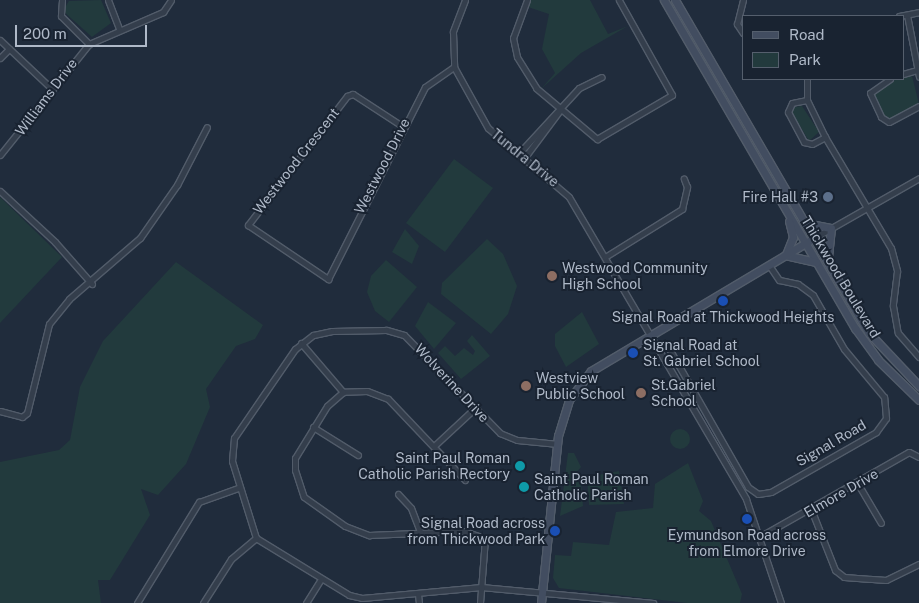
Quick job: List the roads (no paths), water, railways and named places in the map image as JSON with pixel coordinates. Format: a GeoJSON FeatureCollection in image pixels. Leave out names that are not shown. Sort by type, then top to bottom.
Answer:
{"type":"FeatureCollection","features":[{"type":"Feature","properties":{"kind":"main road","name":"Thickwood Boulevard"},"geometry":{"type":"LineString","coordinates":[[664,0],[816,262],[878,360],[919,400]]}},
{"type":"Feature","properties":{"kind":"main road","name":"Thickwood Boulevard"},"geometry":{"type":"LineString","coordinates":[[674,0],[869,333],[919,386]]}},
{"type":"Feature","properties":{"kind":"main road"},"geometry":{"type":"LineString","coordinates":[[785,255],[794,237],[787,212]]}},
{"type":"Feature","properties":{"kind":"main road"},"geometry":{"type":"LineString","coordinates":[[805,223],[831,228],[826,251],[830,266]]}},
{"type":"Feature","properties":{"kind":"main road"},"geometry":{"type":"LineString","coordinates":[[541,603],[558,444],[569,400],[592,371],[649,334],[814,238]]}},
{"type":"Feature","properties":{"kind":"main road"},"geometry":{"type":"LineString","coordinates":[[785,255],[816,262]]}},
{"type":"Feature","properties":{"kind":"street"},"geometry":{"type":"LineString","coordinates":[[62,0],[61,16],[89,44]]}},
{"type":"Feature","properties":{"kind":"street"},"geometry":{"type":"LineString","coordinates":[[108,0],[119,29]]}},
{"type":"Feature","properties":{"kind":"street","name":"Williams Drive"},"geometry":{"type":"LineString","coordinates":[[0,155],[50,88],[89,44],[119,29],[163,12],[170,0]]}},
{"type":"Feature","properties":{"kind":"street","name":"Tundra Drive"},"geometry":{"type":"LineString","coordinates":[[465,0],[453,32],[454,67],[488,128],[520,152],[566,192],[746,500],[761,536],[781,603]]}},
{"type":"Feature","properties":{"kind":"street"},"geometry":{"type":"LineString","coordinates":[[525,0],[514,38],[517,57],[536,88],[597,139],[672,95],[619,0]]}},
{"type":"Feature","properties":{"kind":"street"},"geometry":{"type":"LineString","coordinates":[[742,32],[737,24],[743,0]]}},
{"type":"Feature","properties":{"kind":"street"},"geometry":{"type":"LineString","coordinates":[[904,15],[919,12]]}},
{"type":"Feature","properties":{"kind":"street"},"geometry":{"type":"LineString","coordinates":[[907,15],[919,77]]}},
{"type":"Feature","properties":{"kind":"street"},"geometry":{"type":"LineString","coordinates":[[0,40],[50,88]]}},
{"type":"Feature","properties":{"kind":"street"},"geometry":{"type":"LineString","coordinates":[[0,58],[9,49]]}},
{"type":"Feature","properties":{"kind":"street","name":"Westwood Drive"},"geometry":{"type":"LineString","coordinates":[[328,279],[402,126],[430,81],[454,67]]}},
{"type":"Feature","properties":{"kind":"street"},"geometry":{"type":"LineString","coordinates":[[904,74],[918,70]]}},
{"type":"Feature","properties":{"kind":"street"},"geometry":{"type":"LineString","coordinates":[[520,152],[539,128],[579,88],[602,77]]}},
{"type":"Feature","properties":{"kind":"street"},"geometry":{"type":"LineString","coordinates":[[807,80],[807,100],[825,137],[867,207],[895,261],[893,306],[898,333],[919,357]]}},
{"type":"Feature","properties":{"kind":"street"},"geometry":{"type":"LineString","coordinates":[[889,80],[870,93],[881,117],[889,122],[919,106]]}},
{"type":"Feature","properties":{"kind":"street","name":"Westwood Crescent"},"geometry":{"type":"LineString","coordinates":[[328,279],[248,225],[346,96],[354,94],[402,126]]}},
{"type":"Feature","properties":{"kind":"street"},"geometry":{"type":"LineString","coordinates":[[807,100],[792,103],[788,112],[804,142],[812,144],[825,137]]}},
{"type":"Feature","properties":{"kind":"street"},"geometry":{"type":"LineString","coordinates":[[525,157],[560,109]]}},
{"type":"Feature","properties":{"kind":"street"},"geometry":{"type":"LineString","coordinates":[[0,411],[22,416],[28,413],[49,324],[69,299],[92,284],[140,238],[177,185],[207,127]]}},
{"type":"Feature","properties":{"kind":"street"},"geometry":{"type":"LineString","coordinates":[[539,128],[545,132]]}},
{"type":"Feature","properties":{"kind":"street"},"geometry":{"type":"LineString","coordinates":[[814,238],[919,178]]}},
{"type":"Feature","properties":{"kind":"street"},"geometry":{"type":"LineString","coordinates":[[604,257],[682,209],[687,188],[684,179]]}},
{"type":"Feature","properties":{"kind":"street"},"geometry":{"type":"LineString","coordinates":[[0,191],[56,242],[92,284]]}},
{"type":"Feature","properties":{"kind":"street","name":"Signal Road"},"geometry":{"type":"LineString","coordinates":[[667,345],[748,487],[758,494],[770,492],[817,467],[882,425],[887,411],[884,396],[844,349],[813,295],[798,284],[779,280],[769,265]]}},
{"type":"Feature","properties":{"kind":"street","name":"Wolverine Drive"},"geometry":{"type":"LineString","coordinates":[[301,343],[332,331],[404,335],[507,438],[558,444]]}},
{"type":"Feature","properties":{"kind":"street"},"geometry":{"type":"LineString","coordinates":[[465,480],[434,446],[377,392],[343,392],[301,343],[234,438],[232,461],[238,488],[256,538],[321,579],[362,601],[481,587],[608,601],[653,603]]}},
{"type":"Feature","properties":{"kind":"street"},"geometry":{"type":"LineString","coordinates":[[674,376],[682,371]]}},
{"type":"Feature","properties":{"kind":"street"},"geometry":{"type":"LineString","coordinates":[[343,392],[313,427],[297,450],[294,470],[298,486],[313,506],[369,535],[463,531],[485,538],[480,603]]}},
{"type":"Feature","properties":{"kind":"street"},"geometry":{"type":"LineString","coordinates":[[434,446],[475,408]]}},
{"type":"Feature","properties":{"kind":"street"},"geometry":{"type":"LineString","coordinates":[[313,427],[358,455]]}},
{"type":"Feature","properties":{"kind":"street","name":"Elmore Drive"},"geometry":{"type":"LineString","coordinates":[[761,536],[858,484],[909,452],[919,458]]}},
{"type":"Feature","properties":{"kind":"street"},"geometry":{"type":"LineString","coordinates":[[858,484],[880,523]]}},
{"type":"Feature","properties":{"kind":"street"},"geometry":{"type":"LineString","coordinates":[[137,603],[199,502],[238,488]]}},
{"type":"Feature","properties":{"kind":"street"},"geometry":{"type":"LineString","coordinates":[[398,494],[410,508],[420,532]]}},
{"type":"Feature","properties":{"kind":"street"},"geometry":{"type":"LineString","coordinates":[[811,509],[836,570],[844,577],[886,580],[919,564]]}},
{"type":"Feature","properties":{"kind":"street"},"geometry":{"type":"LineString","coordinates":[[203,603],[231,559],[256,538]]}},
{"type":"Feature","properties":{"kind":"street"},"geometry":{"type":"LineString","coordinates":[[306,603],[321,579]]}},
{"type":"Feature","properties":{"kind":"street"},"geometry":{"type":"LineString","coordinates":[[418,594],[419,603]]}},
{"type":"Feature","properties":{"kind":"place","name":"Fire Hall #3"},"geometry":{"type":"Point","coordinates":[828,197]}},
{"type":"Feature","properties":{"kind":"place","name":"Westwood Community High School"},"geometry":{"type":"Point","coordinates":[552,276]}},
{"type":"Feature","properties":{"kind":"place","name":"Signal Road at Thickwood Heights"},"geometry":{"type":"Point","coordinates":[723,301]}},
{"type":"Feature","properties":{"kind":"place","name":"Signal Road at St. Gabriel School"},"geometry":{"type":"Point","coordinates":[633,353]}},
{"type":"Feature","properties":{"kind":"place","name":"Westview Public School"},"geometry":{"type":"Point","coordinates":[526,386]}},
{"type":"Feature","properties":{"kind":"place","name":"St.Gabriel School"},"geometry":{"type":"Point","coordinates":[641,393]}},
{"type":"Feature","properties":{"kind":"place","name":"Saint Paul Roman Catholic Parish Rectory"},"geometry":{"type":"Point","coordinates":[520,466]}},
{"type":"Feature","properties":{"kind":"place","name":"Saint Paul Roman Catholic Parish"},"geometry":{"type":"Point","coordinates":[524,487]}},
{"type":"Feature","properties":{"kind":"place","name":"Eymundson Road across from Elmore Drive"},"geometry":{"type":"Point","coordinates":[747,519]}},
{"type":"Feature","properties":{"kind":"place","name":"Signal Road across from Thickwood Park"},"geometry":{"type":"Point","coordinates":[555,531]}}]}
